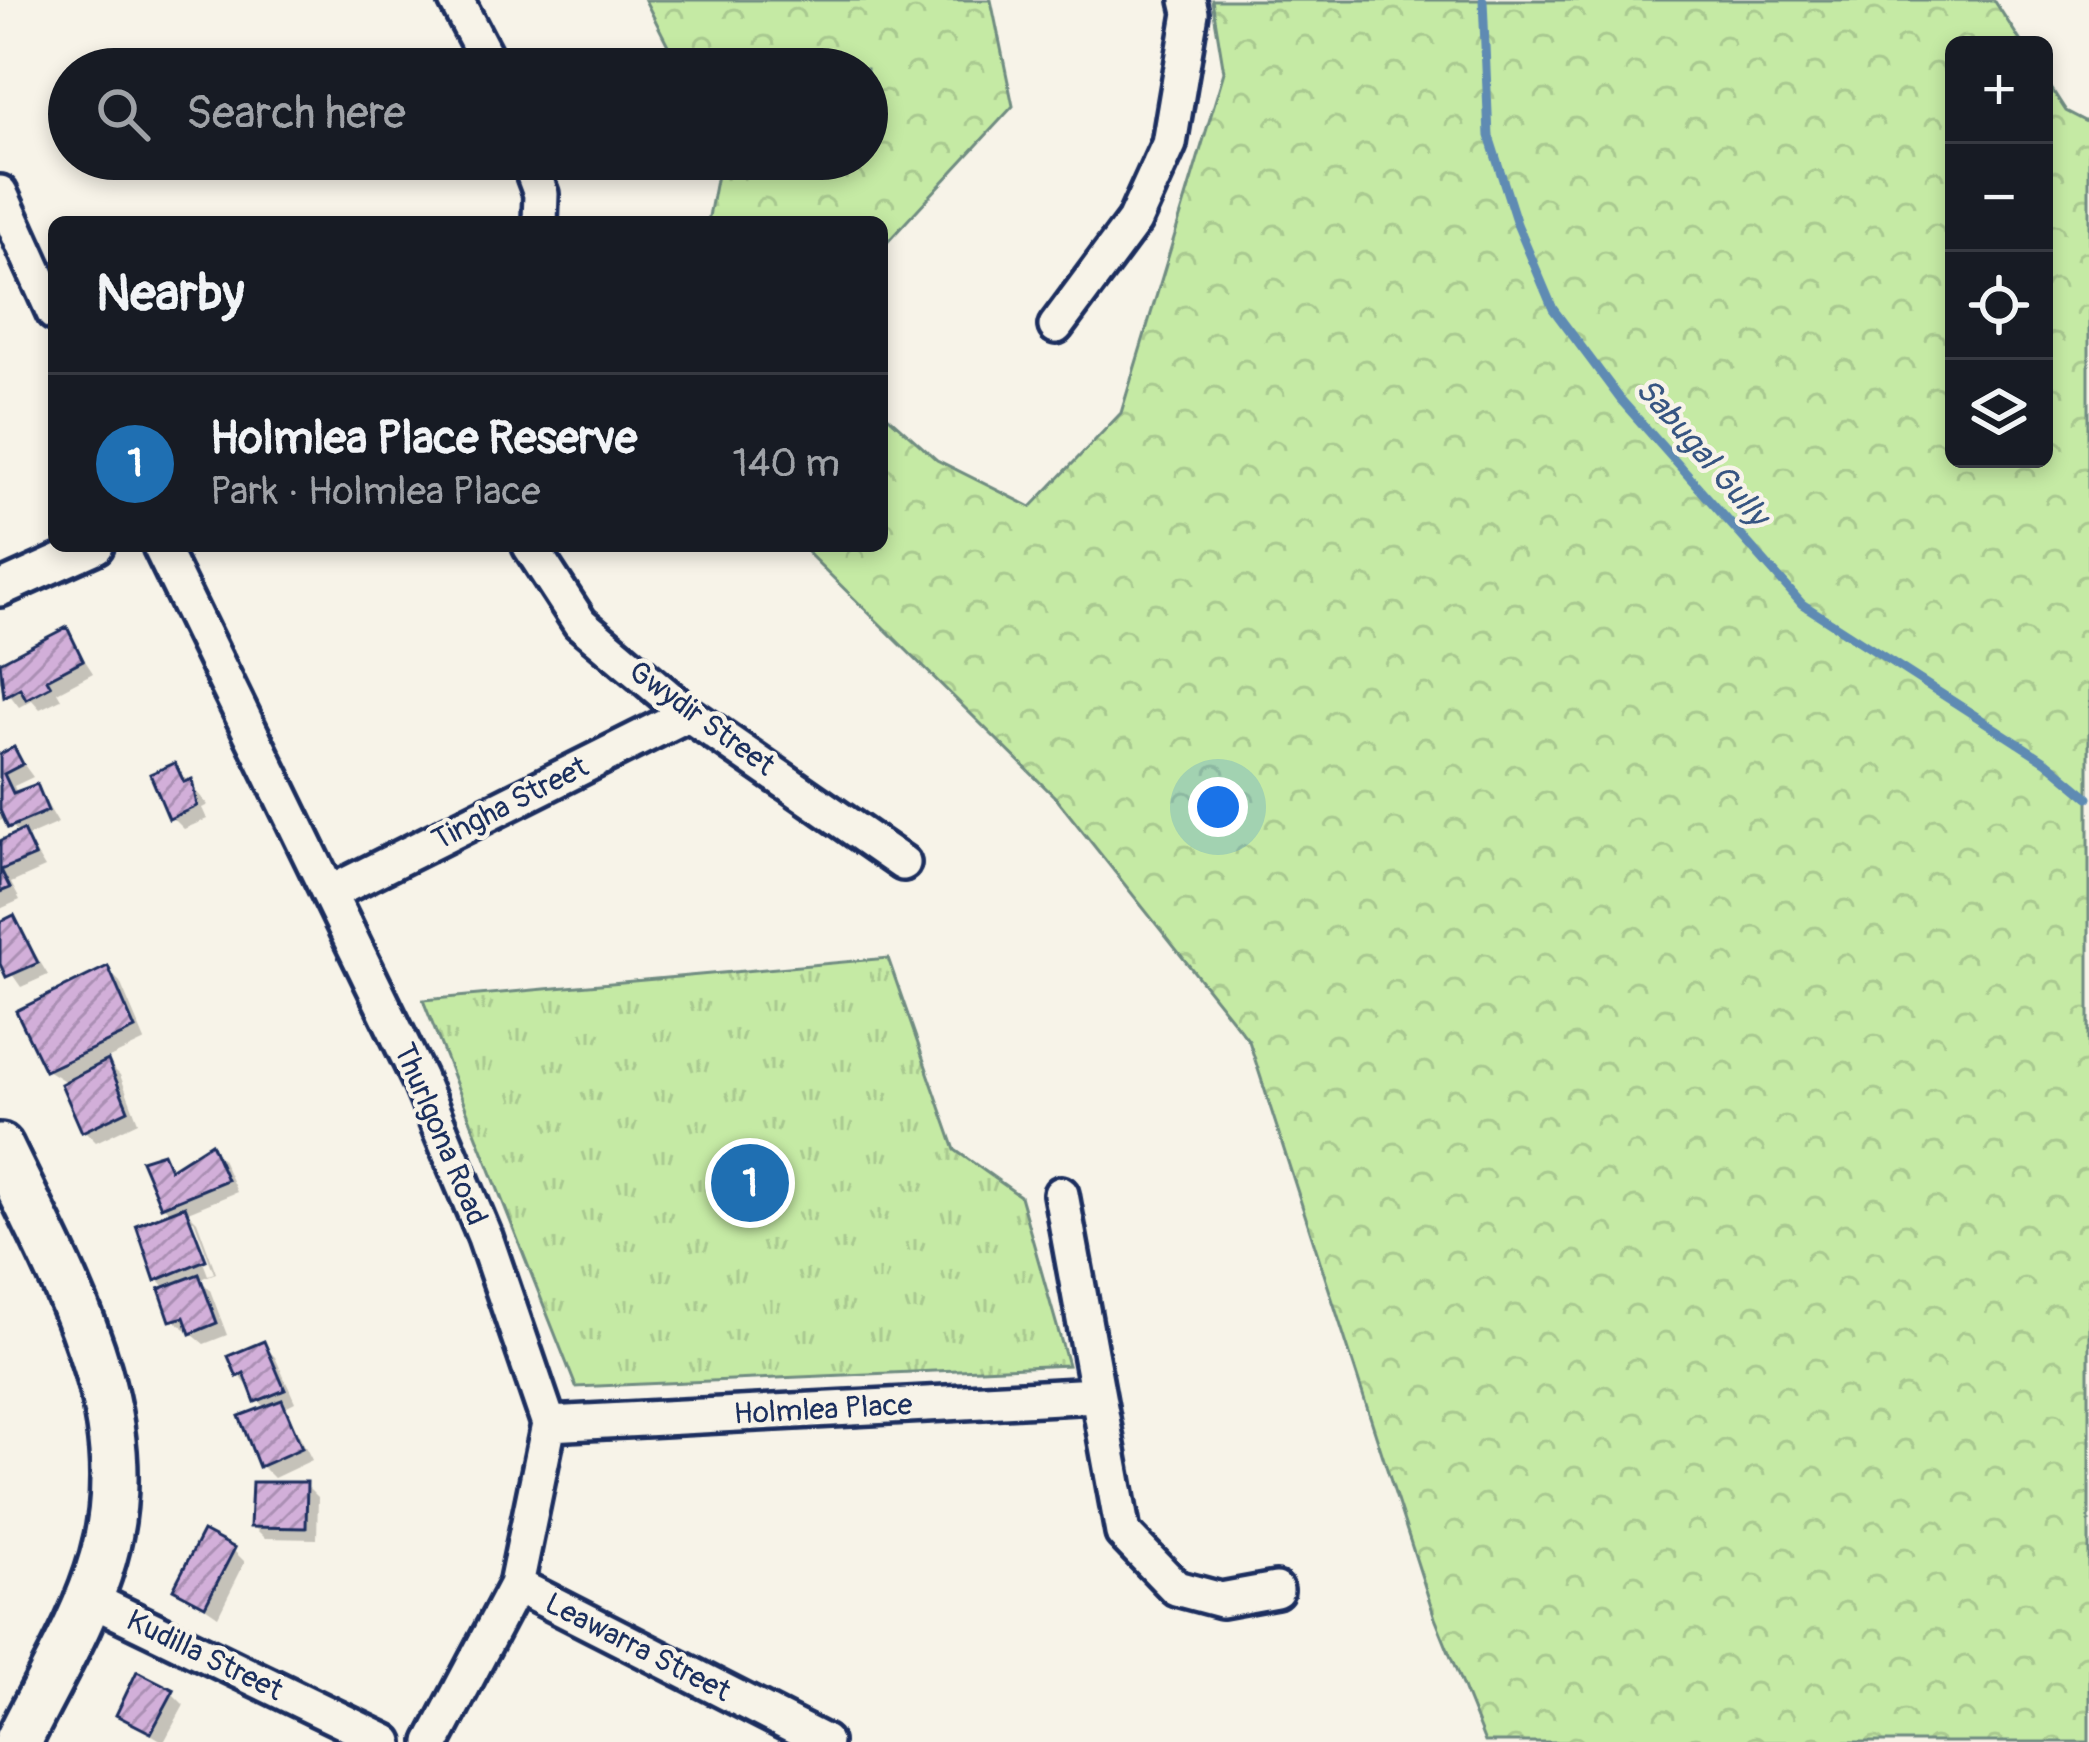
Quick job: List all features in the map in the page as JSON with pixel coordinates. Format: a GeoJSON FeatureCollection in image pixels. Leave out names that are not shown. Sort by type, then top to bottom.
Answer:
{"type":"FeatureCollection","features":[{"type":"Feature","properties":{"kind":"street"},"geometry":{"type":"LineString","coordinates":[[456,0],[481,48]]}},
{"type":"Feature","properties":{"kind":"street"},"geometry":{"type":"LineString","coordinates":[[1056,326],[1133,220],[1169,144],[1191,13],[1188,0]]}},
{"type":"Feature","properties":{"kind":"street"},"geometry":{"type":"LineString","coordinates":[[536,180],[540,216]]}},
{"type":"Feature","properties":{"kind":"street"},"geometry":{"type":"LineString","coordinates":[[0,193],[48,300]]}},
{"type":"Feature","properties":{"kind":"street"},"geometry":{"type":"LineString","coordinates":[[0,589],[83,552]]}},
{"type":"Feature","properties":{"kind":"street","name":"Thurlgona Road"},"geometry":{"type":"LineString","coordinates":[[163,552],[332,892],[485,1237],[549,1424]]}},
{"type":"Feature","properties":{"kind":"street","name":"Gwydir Street"},"geometry":{"type":"LineString","coordinates":[[534,552],[580,623],[688,714],[903,863]]}},
{"type":"Feature","properties":{"kind":"street","name":"Tingha Street"},"geometry":{"type":"LineString","coordinates":[[332,892],[688,714]]}},
{"type":"Feature","properties":{"kind":"street"},"geometry":{"type":"LineString","coordinates":[[0,1147],[80,1324],[113,1432],[112,1513],[88,1598],[17,1742]]}},
{"type":"Feature","properties":{"kind":"street"},"geometry":{"type":"LineString","coordinates":[[1061,1194],[1123,1533],[1176,1588],[1221,1600],[1276,1590]]}},
{"type":"Feature","properties":{"kind":"street","name":"Holmlea Place"},"geometry":{"type":"LineString","coordinates":[[549,1424],[1096,1395]]}},
{"type":"Feature","properties":{"kind":"street"},"geometry":{"type":"LineString","coordinates":[[433,1742],[516,1586],[549,1424]]}},
{"type":"Feature","properties":{"kind":"street","name":"Leawarra Street"},"geometry":{"type":"LineString","coordinates":[[516,1586],[824,1742]]}},
{"type":"Feature","properties":{"kind":"street","name":"Kudilla Street"},"geometry":{"type":"LineString","coordinates":[[88,1598],[386,1742]]}},
{"type":"Feature","properties":{"kind":"green space"},"geometry":{"type":"Polygon","coordinates":[[[645,0],[991,0],[1013,106],[888,241],[888,216],[709,216],[716,180],[888,180],[888,48],[669,48],[645,0]]]}},
{"type":"Feature","properties":{"kind":"green space"},"geometry":{"type":"Polygon","coordinates":[[[1212,0],[1994,0],[2017,36],[1945,36],[1945,468],[2053,468],[2053,91],[2066,111],[2089,123],[2089,1742],[1485,1742],[1435,1618],[1249,1041],[1056,798],[807,552],[888,552],[888,416],[937,460],[1031,507],[1121,413],[1224,72],[1212,0]]]}},
{"type":"Feature","properties":{"kind":"green space"},"geometry":{"type":"Polygon","coordinates":[[[888,958],[955,1150],[1020,1196],[1068,1365],[576,1387],[423,1000],[888,958]]]}},
{"type":"Feature","properties":{"kind":"building"},"geometry":{"type":"Polygon","coordinates":[[[67,627],[83,660],[47,679],[51,686],[26,699],[20,688],[4,697],[0,662],[67,627]]]}},
{"type":"Feature","properties":{"kind":"building"},"geometry":{"type":"Polygon","coordinates":[[[14,747],[23,764],[4,774],[13,793],[37,784],[48,811],[8,828],[0,810],[0,754],[14,747]]]}},
{"type":"Feature","properties":{"kind":"building"},"geometry":{"type":"Polygon","coordinates":[[[175,763],[184,782],[192,779],[197,806],[169,819],[150,774],[175,763]]]}},
{"type":"Feature","properties":{"kind":"building"},"geometry":{"type":"Polygon","coordinates":[[[23,830],[35,856],[1,870],[10,888],[0,892],[0,841],[23,830]]]}},
{"type":"Feature","properties":{"kind":"building"},"geometry":{"type":"Polygon","coordinates":[[[14,915],[38,963],[6,977],[0,964],[0,922],[14,915]]]}},
{"type":"Feature","properties":{"kind":"building"},"geometry":{"type":"Polygon","coordinates":[[[108,966],[135,1029],[45,1071],[16,1011],[108,966]]]}},
{"type":"Feature","properties":{"kind":"building"},"geometry":{"type":"Polygon","coordinates":[[[108,1060],[128,1110],[82,1132],[61,1084],[108,1060]]]}},
{"type":"Feature","properties":{"kind":"building"},"geometry":{"type":"Polygon","coordinates":[[[211,1143],[227,1180],[161,1207],[141,1160],[163,1153],[170,1169],[211,1143]]]}},
{"type":"Feature","properties":{"kind":"building"},"geometry":{"type":"Polygon","coordinates":[[[185,1206],[206,1260],[155,1281],[136,1225],[185,1206]]]}},
{"type":"Feature","properties":{"kind":"building"},"geometry":{"type":"Polygon","coordinates":[[[199,1274],[217,1323],[190,1334],[184,1317],[170,1321],[159,1289],[199,1274]]]}},
{"type":"Feature","properties":{"kind":"building"},"geometry":{"type":"Polygon","coordinates":[[[264,1341],[285,1390],[255,1402],[244,1373],[237,1377],[228,1356],[264,1341]]]}},
{"type":"Feature","properties":{"kind":"building"},"geometry":{"type":"Polygon","coordinates":[[[282,1400],[302,1448],[259,1467],[239,1416],[282,1400]]]}},
{"type":"Feature","properties":{"kind":"building"},"geometry":{"type":"Polygon","coordinates":[[[252,1482],[307,1482],[306,1528],[250,1527],[252,1482]]]}},
{"type":"Feature","properties":{"kind":"building"},"geometry":{"type":"Polygon","coordinates":[[[203,1531],[235,1548],[205,1606],[173,1589],[203,1531]]]}},
{"type":"Feature","properties":{"kind":"building"},"geometry":{"type":"Polygon","coordinates":[[[137,1671],[174,1690],[151,1733],[116,1715],[137,1671]]]}},
{"type":"Feature","properties":{"kind":"waterway","name":"Sabugal Gully"},"geometry":{"type":"LineString","coordinates":[[1483,0],[1489,136],[1517,224],[1553,309],[1621,400],[1802,604],[2047,762],[2089,797]]}},
{"type":"Feature","properties":{"kind":"place","name":"Holmlea Place Reserve"},"geometry":{"type":"Point","coordinates":[750,1183]}}]}
